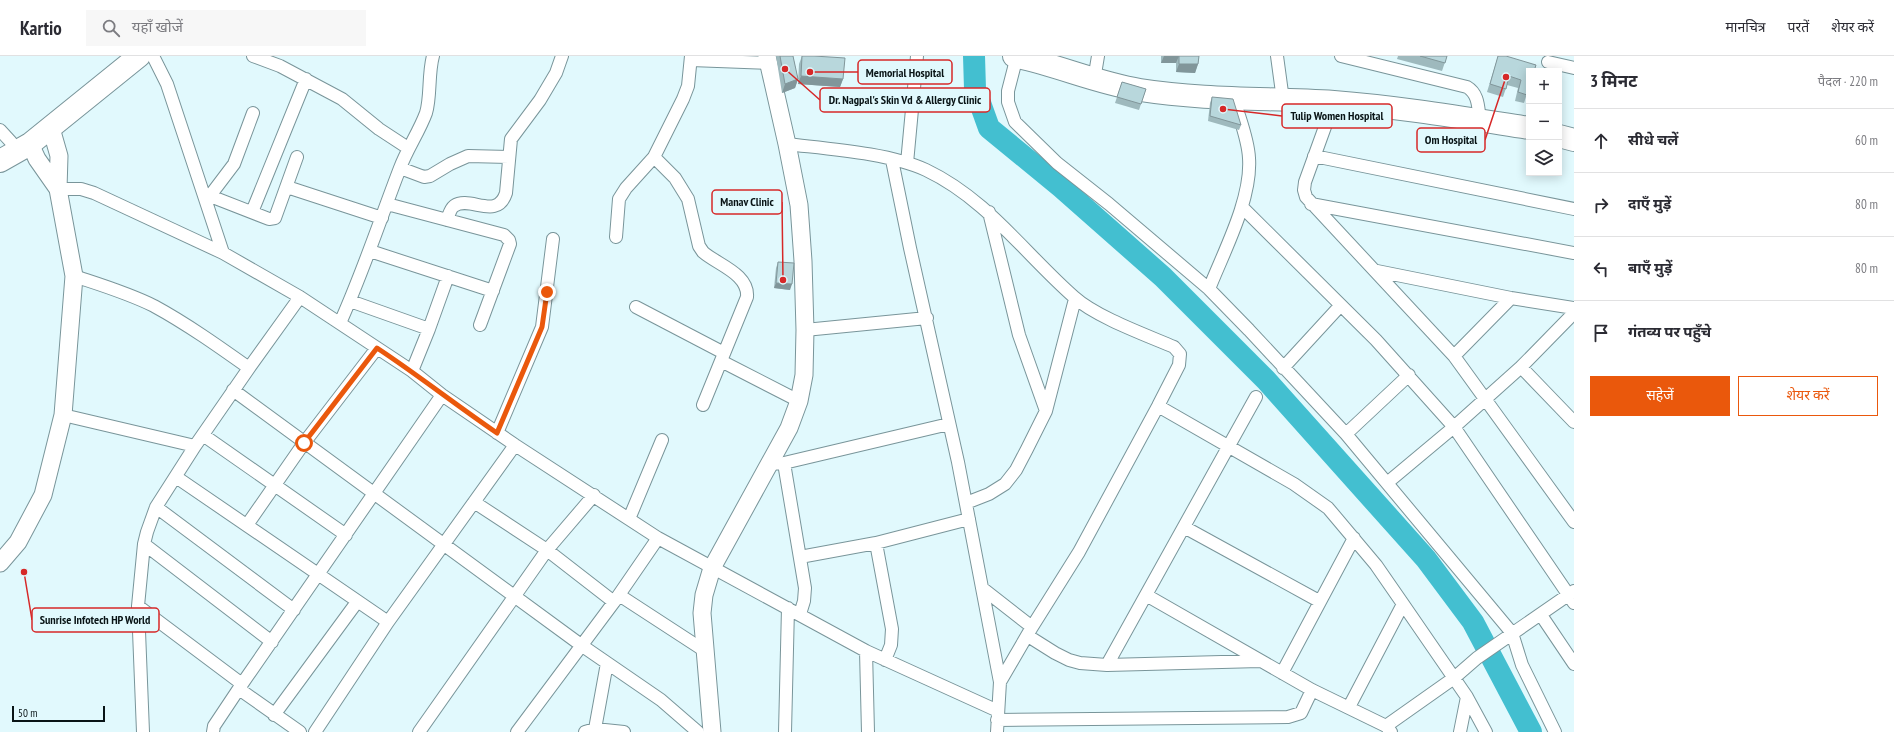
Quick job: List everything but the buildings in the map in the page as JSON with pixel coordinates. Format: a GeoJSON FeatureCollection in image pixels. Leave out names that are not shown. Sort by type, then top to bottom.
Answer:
{"type":"FeatureCollection","features":[{"type":"Feature","properties":{"kind":"highway"},"geometry":{"type":"LineString","coordinates":[[0,161],[24,136],[116,56]]}},
{"type":"Feature","properties":{"kind":"highway"},"geometry":{"type":"LineString","coordinates":[[24,136],[139,56]]}},
{"type":"Feature","properties":{"kind":"highway"},"geometry":{"type":"LineString","coordinates":[[1016,56],[1094,80],[1140,90],[1234,99],[1334,102],[1480,120],[1526,124]]}},
{"type":"Feature","properties":{"kind":"highway"},"geometry":{"type":"LineString","coordinates":[[1562,137],[1574,140]]}},
{"type":"Feature","properties":{"kind":"street"},"geometry":{"type":"LineString","coordinates":[[153,56],[167,84],[208,198],[224,253]]}},
{"type":"Feature","properties":{"kind":"street"},"geometry":{"type":"LineString","coordinates":[[340,323],[370,251],[408,148],[426,113],[429,94],[429,75],[433,56]]}},
{"type":"Feature","properties":{"kind":"street"},"geometry":{"type":"LineString","coordinates":[[447,220],[451,210],[459,204],[486,206],[500,203],[506,193],[511,140],[552,80],[562,56]]}},
{"type":"Feature","properties":{"kind":"street"},"geometry":{"type":"LineString","coordinates":[[907,163],[917,56]]}},
{"type":"Feature","properties":{"kind":"street"},"geometry":{"type":"LineString","coordinates":[[1016,56],[1008,91],[1008,102],[1015,122],[1057,163],[1109,204],[1209,289],[1346,434],[1386,483],[1426,528],[1510,635],[1522,665],[1554,732]]}},
{"type":"Feature","properties":{"kind":"street"},"geometry":{"type":"LineString","coordinates":[[1094,80],[1098,56]]}},
{"type":"Feature","properties":{"kind":"street"},"geometry":{"type":"LineString","coordinates":[[1277,56],[1283,100]]}},
{"type":"Feature","properties":{"kind":"street"},"geometry":{"type":"LineString","coordinates":[[1341,56],[1467,87],[1473,90],[1476,96],[1480,120]]}},
{"type":"Feature","properties":{"kind":"street"},"geometry":{"type":"LineString","coordinates":[[257,57],[280,66],[342,99],[379,129],[408,148]]}},
{"type":"Feature","properties":{"kind":"street"},"geometry":{"type":"LineString","coordinates":[[616,237],[619,199],[629,183],[654,157],[688,86],[691,58],[767,59],[787,144],[799,205],[803,261],[805,330],[804,375],[799,400],[776,463],[712,568],[704,595],[702,613],[704,651],[712,732]]}},
{"type":"Feature","properties":{"kind":"street"},"geometry":{"type":"LineString","coordinates":[[1548,63],[1574,68]]}},
{"type":"Feature","properties":{"kind":"street"},"geometry":{"type":"LineString","coordinates":[[252,212],[306,79]]}},
{"type":"Feature","properties":{"kind":"street"},"geometry":{"type":"LineString","coordinates":[[1209,289],[1242,207],[1249,178],[1249,156],[1234,99]]}},
{"type":"Feature","properties":{"kind":"street"},"geometry":{"type":"LineString","coordinates":[[1334,102],[1305,182],[1304,190],[1306,197],[1311,204],[1377,271],[1454,356],[1574,522]]}},
{"type":"Feature","properties":{"kind":"street"},"geometry":{"type":"LineString","coordinates":[[208,198],[236,159],[253,113]]}},
{"type":"Feature","properties":{"kind":"street"},"geometry":{"type":"LineString","coordinates":[[0,563],[18,542],[43,495],[63,415],[74,276],[58,189],[59,156],[24,136]]}},
{"type":"Feature","properties":{"kind":"street"},"geometry":{"type":"LineString","coordinates":[[24,136],[37,159],[58,189]]}},
{"type":"Feature","properties":{"kind":"street"},"geometry":{"type":"LineString","coordinates":[[787,144],[907,163],[925,170],[956,186],[989,212],[1075,299],[1100,314],[1179,351],[1179,365],[1158,406],[1079,552],[1000,682]]}},
{"type":"Feature","properties":{"kind":"street"},"geometry":{"type":"LineString","coordinates":[[208,198],[269,219],[275,218],[297,156]]}},
{"type":"Feature","properties":{"kind":"street"},"geometry":{"type":"LineString","coordinates":[[400,168],[424,177],[430,176],[450,164],[468,156],[509,156]]}},
{"type":"Feature","properties":{"kind":"street"},"geometry":{"type":"LineString","coordinates":[[1314,156],[1574,209]]}},
{"type":"Feature","properties":{"kind":"street"},"geometry":{"type":"LineString","coordinates":[[654,157],[675,178],[688,199],[699,246],[703,252],[740,278],[747,285],[747,297],[703,405]]}},
{"type":"Feature","properties":{"kind":"street"},"geometry":{"type":"LineString","coordinates":[[892,160],[966,503],[1000,682],[997,721]]}},
{"type":"Feature","properties":{"kind":"street"},"geometry":{"type":"LineString","coordinates":[[287,187],[382,218]]}},
{"type":"Feature","properties":{"kind":"street"},"geometry":{"type":"LineString","coordinates":[[58,189],[81,189],[94,193],[224,253],[300,297],[340,323],[412,371],[442,395],[497,433],[658,538],[997,721],[1288,717],[1301,713],[1312,690]]}},
{"type":"Feature","properties":{"kind":"street"},"geometry":{"type":"LineString","coordinates":[[387,204],[508,237],[510,244],[480,325]]}},
{"type":"Feature","properties":{"kind":"street"},"geometry":{"type":"LineString","coordinates":[[1311,204],[1574,253]]}},
{"type":"Feature","properties":{"kind":"street"},"geometry":{"type":"LineString","coordinates":[[1146,595],[1312,690],[1349,707],[1388,729],[1454,678],[1477,658],[1541,615],[1572,597],[1454,427],[1409,375],[1242,207]]}},
{"type":"Feature","properties":{"kind":"street"},"geometry":{"type":"LineString","coordinates":[[989,212],[1019,335],[1046,411]]}},
{"type":"Feature","properties":{"kind":"street"},"geometry":{"type":"LineString","coordinates":[[497,433],[542,327],[552,238]]}},
{"type":"Feature","properties":{"kind":"street"},"geometry":{"type":"LineString","coordinates":[[370,251],[493,291]]}},
{"type":"Feature","properties":{"kind":"street"},"geometry":{"type":"LineString","coordinates":[[1377,271],[1511,298],[1574,308]]}},
{"type":"Feature","properties":{"kind":"street"},"geometry":{"type":"LineString","coordinates":[[74,276],[126,294],[153,306],[188,326],[249,368]]}},
{"type":"Feature","properties":{"kind":"street"},"geometry":{"type":"LineString","coordinates":[[412,371],[448,276]]}},
{"type":"Feature","properties":{"kind":"street"},"geometry":{"type":"LineString","coordinates":[[144,732],[138,606],[144,544],[156,507],[202,435],[300,297]]}},
{"type":"Feature","properties":{"kind":"street"},"geometry":{"type":"LineString","coordinates":[[1454,356],[1511,298]]}},
{"type":"Feature","properties":{"kind":"street"},"geometry":{"type":"LineString","coordinates":[[966,503],[989,494],[1005,484],[1016,470],[1046,411],[1075,299]]}},
{"type":"Feature","properties":{"kind":"street"},"geometry":{"type":"LineString","coordinates":[[350,301],[429,329]]}},
{"type":"Feature","properties":{"kind":"street"},"geometry":{"type":"LineString","coordinates":[[1283,368],[1340,306]]}},
{"type":"Feature","properties":{"kind":"street"},"geometry":{"type":"LineString","coordinates":[[636,307],[799,400]]}},
{"type":"Feature","properties":{"kind":"street"},"geometry":{"type":"LineString","coordinates":[[1386,483],[1485,400],[1521,367],[1574,313]]}},
{"type":"Feature","properties":{"kind":"street"},"geometry":{"type":"LineString","coordinates":[[805,330],[927,318]]}},
{"type":"Feature","properties":{"kind":"street"},"geometry":{"type":"LineString","coordinates":[[247,525],[304,443],[377,348]]}},
{"type":"Feature","properties":{"kind":"street"},"geometry":{"type":"LineString","coordinates":[[1521,367],[1574,422]]}},
{"type":"Feature","properties":{"kind":"street"},"geometry":{"type":"LineString","coordinates":[[1346,434],[1409,375]]}},
{"type":"Feature","properties":{"kind":"street"},"geometry":{"type":"LineString","coordinates":[[233,390],[581,645],[661,700],[698,732]]}},
{"type":"Feature","properties":{"kind":"street"},"geometry":{"type":"LineString","coordinates":[[213,732],[214,726],[240,686],[442,395]]}},
{"type":"Feature","properties":{"kind":"street"},"geometry":{"type":"LineString","coordinates":[[1107,666],[1256,397]]}},
{"type":"Feature","properties":{"kind":"street"},"geometry":{"type":"LineString","coordinates":[[1158,406],[1311,495],[1328,508],[1354,538],[1403,604],[1467,697],[1486,732]]}},
{"type":"Feature","properties":{"kind":"street"},"geometry":{"type":"LineString","coordinates":[[63,415],[195,446]]}},
{"type":"Feature","properties":{"kind":"street"},"geometry":{"type":"LineString","coordinates":[[776,463],[949,424]]}},
{"type":"Feature","properties":{"kind":"street"},"geometry":{"type":"LineString","coordinates":[[202,435],[346,535]]}},
{"type":"Feature","properties":{"kind":"street"},"geometry":{"type":"LineString","coordinates":[[629,519],[662,440]]}},
{"type":"Feature","properties":{"kind":"street"},"geometry":{"type":"LineString","coordinates":[[314,732],[388,622],[515,445]]}},
{"type":"Feature","properties":{"kind":"street"},"geometry":{"type":"LineString","coordinates":[[776,463],[800,557],[805,594],[800,614]]}},
{"type":"Feature","properties":{"kind":"street"},"geometry":{"type":"LineString","coordinates":[[176,477],[388,622]]}},
{"type":"Feature","properties":{"kind":"street"},"geometry":{"type":"LineString","coordinates":[[419,732],[547,550],[594,495]]}},
{"type":"Feature","properties":{"kind":"street"},"geometry":{"type":"LineString","coordinates":[[474,502],[616,598],[704,651]]}},
{"type":"Feature","properties":{"kind":"street"},"geometry":{"type":"LineString","coordinates":[[156,507],[294,610]]}},
{"type":"Feature","properties":{"kind":"street"},"geometry":{"type":"LineString","coordinates":[[800,557],[876,543],[968,519]]}},
{"type":"Feature","properties":{"kind":"street"},"geometry":{"type":"LineString","coordinates":[[1184,527],[1320,601]]}},
{"type":"Feature","properties":{"kind":"street"},"geometry":{"type":"LineString","coordinates":[[517,732],[616,598],[658,538]]}},
{"type":"Feature","properties":{"kind":"street"},"geometry":{"type":"LineString","coordinates":[[1282,673],[1354,538]]}},
{"type":"Feature","properties":{"kind":"street"},"geometry":{"type":"LineString","coordinates":[[876,543],[892,629],[891,645],[885,660]]}},
{"type":"Feature","properties":{"kind":"street"},"geometry":{"type":"LineString","coordinates":[[144,544],[272,642]]}},
{"type":"Feature","properties":{"kind":"street"},"geometry":{"type":"LineString","coordinates":[[982,588],[1030,632],[1069,660],[1107,666],[1261,661]]}},
{"type":"Feature","properties":{"kind":"street"},"geometry":{"type":"LineString","coordinates":[[274,715],[357,602]]}},
{"type":"Feature","properties":{"kind":"street"},"geometry":{"type":"LineString","coordinates":[[1349,707],[1403,604]]}},
{"type":"Feature","properties":{"kind":"street"},"geometry":{"type":"LineString","coordinates":[[138,606],[240,686],[274,715],[300,732]]}},
{"type":"Feature","properties":{"kind":"street"},"geometry":{"type":"LineString","coordinates":[[786,732],[788,608]]}},
{"type":"Feature","properties":{"kind":"street"},"geometry":{"type":"LineString","coordinates":[[1541,615],[1574,664]]}},
{"type":"Feature","properties":{"kind":"street"},"geometry":{"type":"LineString","coordinates":[[866,651],[868,732]]}},
{"type":"Feature","properties":{"kind":"street"},"geometry":{"type":"LineString","coordinates":[[607,663],[590,730],[624,732]]}},
{"type":"Feature","properties":{"kind":"street"},"geometry":{"type":"LineString","coordinates":[[1460,732],[1467,697]]}},
{"type":"Feature","properties":{"kind":"waterway"},"geometry":{"type":"LineString","coordinates":[[974,56],[975,89],[989,128],[1061,187],[1163,277],[1266,380],[1426,559],[1473,622],[1531,732]]}},
{"type":"Feature","properties":{"kind":"place","name":"Dr. Nagpal's Skin Vd & Allergy Clinic"},"geometry":{"type":"Point","coordinates":[785,69]}},
{"type":"Feature","properties":{"kind":"place","name":"Memorial Hospital"},"geometry":{"type":"Point","coordinates":[810,72]}},
{"type":"Feature","properties":{"kind":"place","name":"Om Hospital"},"geometry":{"type":"Point","coordinates":[1506,77]}},
{"type":"Feature","properties":{"kind":"place","name":"Tulip Women Hospital"},"geometry":{"type":"Point","coordinates":[1223,109]}},
{"type":"Feature","properties":{"kind":"place","name":"Manav Clinic"},"geometry":{"type":"Point","coordinates":[783,280]}},
{"type":"Feature","properties":{"kind":"place","name":"Sunrise Infotech HP World"},"geometry":{"type":"Point","coordinates":[24,572]}},
{"type":"Feature","properties":{"kind":"route"},"geometry":{"type":"LineString","coordinates":[[304,443],[377,348],[412,371],[442,395],[497,433],[542,327],[547,292]]}}]}
